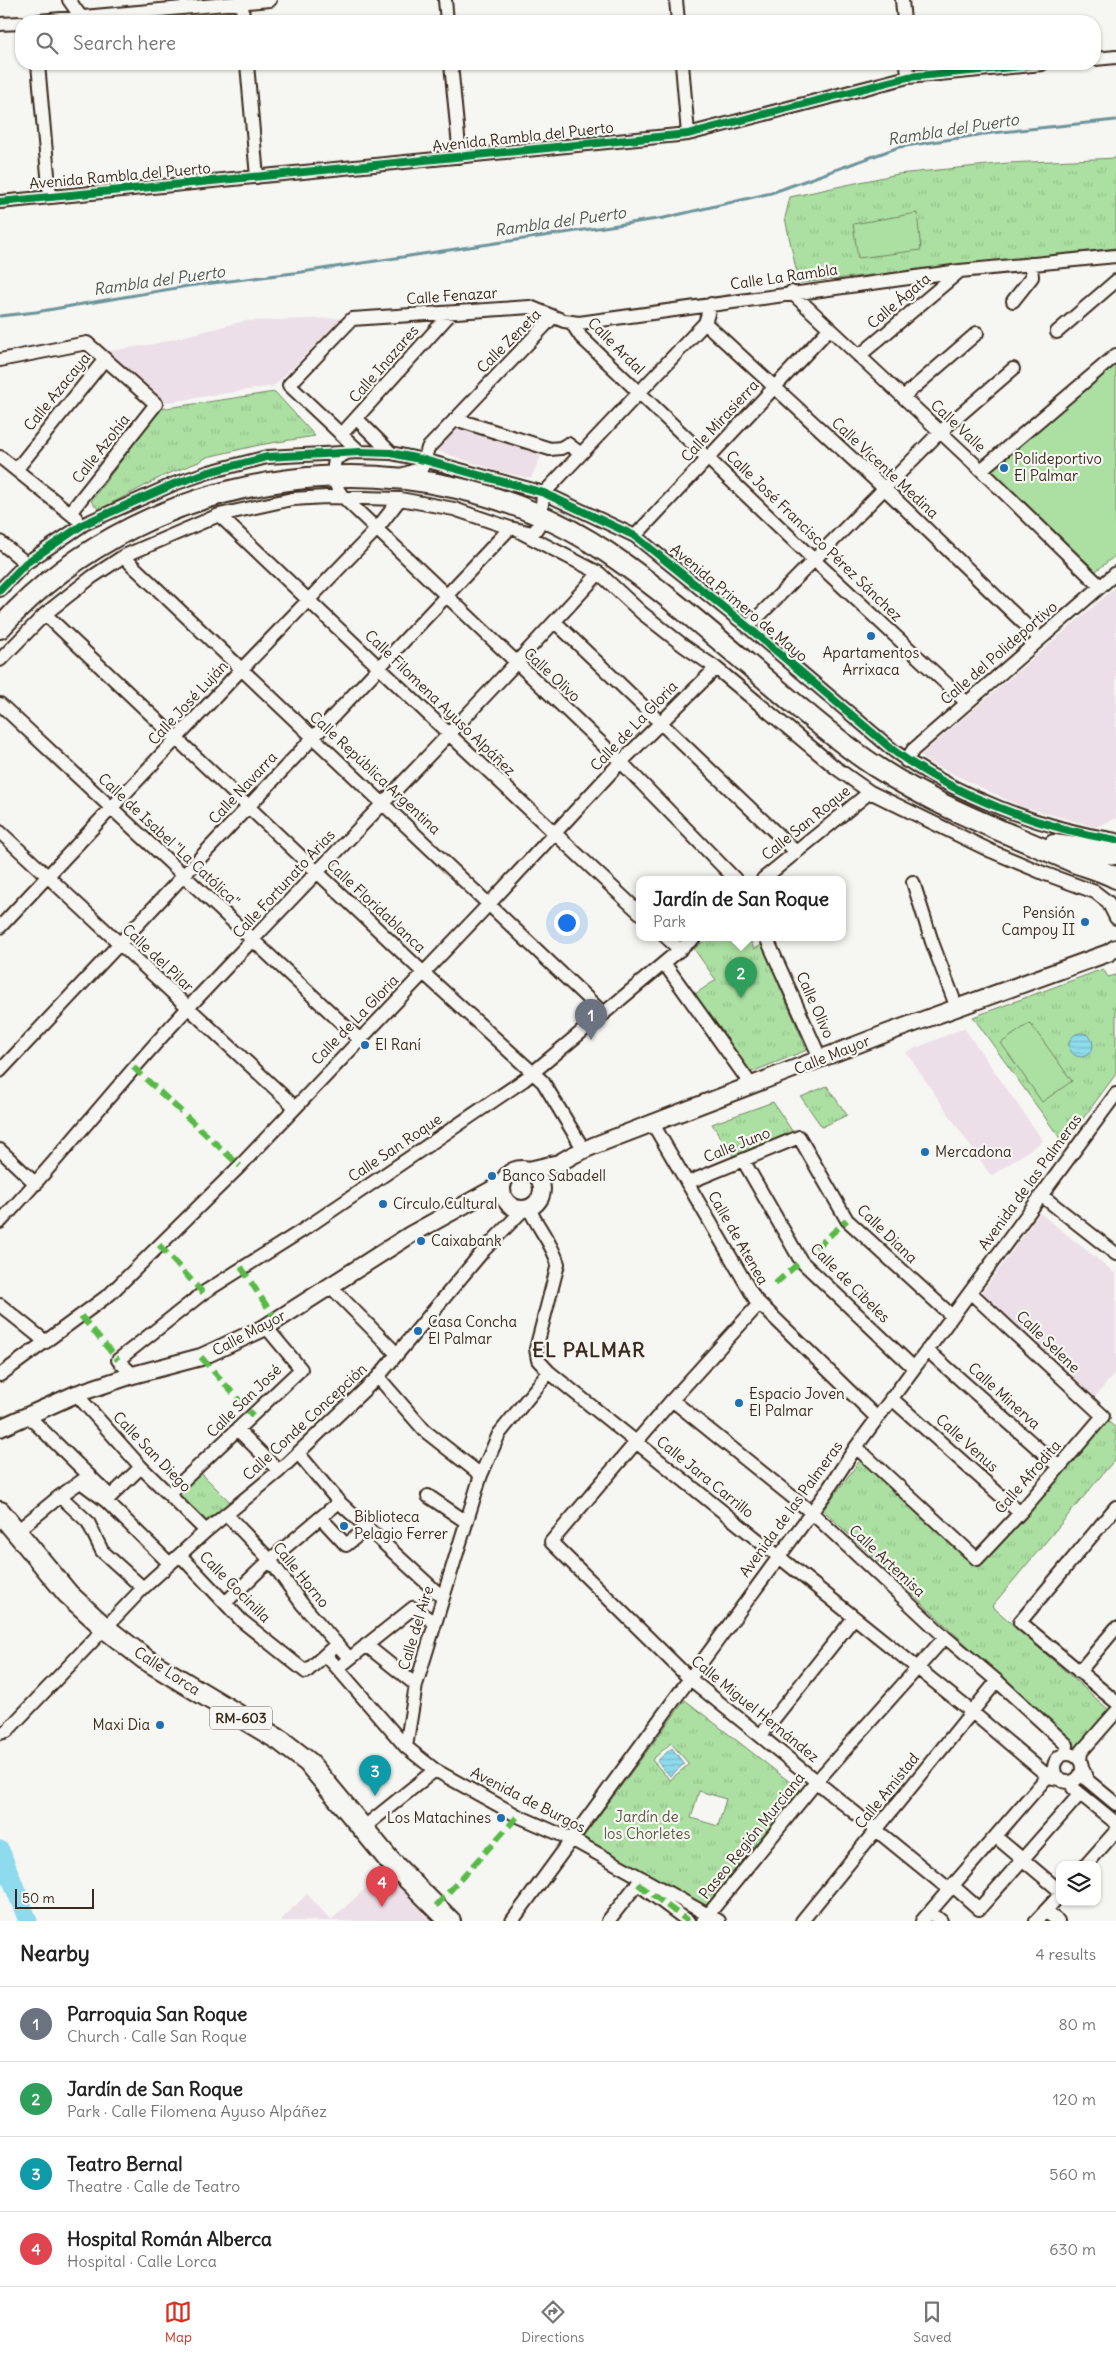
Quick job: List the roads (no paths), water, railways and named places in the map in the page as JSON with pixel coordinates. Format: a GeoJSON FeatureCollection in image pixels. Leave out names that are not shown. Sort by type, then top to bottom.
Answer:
{"type":"FeatureCollection","features":[{"type":"Feature","properties":{"kind":"main road","name":"Avenida Primero de Mayo"},"geometry":{"type":"LineString","coordinates":[[0,628],[18,609],[60,573],[96,549],[137,525],[204,497],[255,484],[291,479],[337,480],[393,477],[462,490],[490,497],[542,517],[578,534],[634,572],[831,734],[879,769],[933,799],[1116,878]]}},
{"type":"Feature","properties":{"kind":"main road","name":"Avenida Primero de Mayo"},"geometry":{"type":"LineString","coordinates":[[1029,841],[1116,854]]}},
{"type":"Feature","properties":{"kind":"main road","name":"Calle Lorca"},"geometry":{"type":"LineString","coordinates":[[0,1512],[15,1533],[68,1594],[105,1628],[145,1659],[281,1741],[308,1762],[390,1861],[450,1921]]}},
{"type":"Feature","properties":{"kind":"street"},"geometry":{"type":"LineString","coordinates":[[69,0],[80,15]]}},
{"type":"Feature","properties":{"kind":"street"},"geometry":{"type":"LineString","coordinates":[[104,15],[270,0]]}},
{"type":"Feature","properties":{"kind":"street"},"geometry":{"type":"LineString","coordinates":[[445,0],[446,15]]}},
{"type":"Feature","properties":{"kind":"street"},"geometry":{"type":"LineString","coordinates":[[676,0],[677,15]]}},
{"type":"Feature","properties":{"kind":"street"},"geometry":{"type":"LineString","coordinates":[[902,0],[903,15]]}},
{"type":"Feature","properties":{"kind":"street"},"geometry":{"type":"LineString","coordinates":[[242,3],[243,15]]}},
{"type":"Feature","properties":{"kind":"street"},"geometry":{"type":"LineString","coordinates":[[0,24],[15,23]]}},
{"type":"Feature","properties":{"kind":"street"},"geometry":{"type":"LineString","coordinates":[[1101,58],[1116,57]]}},
{"type":"Feature","properties":{"kind":"street"},"geometry":{"type":"LineString","coordinates":[[39,70],[50,197]]}},
{"type":"Feature","properties":{"kind":"street"},"geometry":{"type":"LineString","coordinates":[[248,70],[257,177]]}},
{"type":"Feature","properties":{"kind":"street"},"geometry":{"type":"LineString","coordinates":[[452,70],[460,157]]}},
{"type":"Feature","properties":{"kind":"street"},"geometry":{"type":"LineString","coordinates":[[683,70],[688,134]]}},
{"type":"Feature","properties":{"kind":"street","name":"Avenida Rambla del Puerto"},"geometry":{"type":"LineString","coordinates":[[0,202],[688,134],[908,70]]}},
{"type":"Feature","properties":{"kind":"street","name":"Calle La Rambla"},"geometry":{"type":"LineString","coordinates":[[711,304],[960,271],[1116,256]]}},
{"type":"Feature","properties":{"kind":"street"},"geometry":{"type":"LineString","coordinates":[[1013,302],[1032,277],[1031,264]]}},
{"type":"Feature","properties":{"kind":"street","name":"Calle Ágata"},"geometry":{"type":"LineString","coordinates":[[859,356],[960,271]]}},
{"type":"Feature","properties":{"kind":"street"},"geometry":{"type":"LineString","coordinates":[[1057,332],[1116,280]]}},
{"type":"Feature","properties":{"kind":"street","name":"Calle Valle"},"geometry":{"type":"LineString","coordinates":[[792,292],[981,470],[1100,586]]}},
{"type":"Feature","properties":{"kind":"street"},"geometry":{"type":"LineString","coordinates":[[542,517],[541,502],[544,493],[706,323],[711,304]]}},
{"type":"Feature","properties":{"kind":"street","name":"Calle Zeneta"},"geometry":{"type":"LineString","coordinates":[[424,460],[428,448],[553,317],[571,322],[711,304]]}},
{"type":"Feature","properties":{"kind":"street","name":"Calle Fenazar"},"geometry":{"type":"LineString","coordinates":[[341,435],[289,385],[352,319],[530,307],[553,317]]}},
{"type":"Feature","properties":{"kind":"street","name":"Calle Inazares"},"geometry":{"type":"LineString","coordinates":[[341,435],[451,313]]}},
{"type":"Feature","properties":{"kind":"street","name":"Calle Ardal"},"geometry":{"type":"LineString","coordinates":[[571,322],[576,332],[639,392]]}},
{"type":"Feature","properties":{"kind":"street","name":"Calle Vicente Medina"},"geometry":{"type":"LineString","coordinates":[[706,323],[885,489],[1040,639]]}},
{"type":"Feature","properties":{"kind":"street","name":"Calle Mirasierra"},"geometry":{"type":"LineString","coordinates":[[635,536],[830,328]]}},
{"type":"Feature","properties":{"kind":"street"},"geometry":{"type":"LineString","coordinates":[[903,397],[977,333]]}},
{"type":"Feature","properties":{"kind":"street"},"geometry":{"type":"LineString","coordinates":[[0,370],[5,359],[87,344],[105,359]]}},
{"type":"Feature","properties":{"kind":"street"},"geometry":{"type":"LineString","coordinates":[[981,470],[1116,355]]}},
{"type":"Feature","properties":{"kind":"street","name":"Calle Azohía"},"geometry":{"type":"LineString","coordinates":[[70,513],[156,404],[105,359]]}},
{"type":"Feature","properties":{"kind":"street","name":"Calle Azacaya"},"geometry":{"type":"LineString","coordinates":[[16,470],[105,359]]}},
{"type":"Feature","properties":{"kind":"street"},"geometry":{"type":"LineString","coordinates":[[748,627],[940,432],[1013,369]]}},
{"type":"Feature","properties":{"kind":"street","name":"Calle José Francisco Pérez Sánchez"},"geometry":{"type":"LineString","coordinates":[[639,392],[814,560],[967,703]]}},
{"type":"Feature","properties":{"kind":"street"},"geometry":{"type":"LineString","coordinates":[[357,419],[391,453]]}},
{"type":"Feature","properties":{"kind":"street"},"geometry":{"type":"LineString","coordinates":[[455,419],[550,448],[561,448],[568,444],[581,454]]}},
{"type":"Feature","properties":{"kind":"street"},"geometry":{"type":"LineString","coordinates":[[341,435],[354,452]]}},
{"type":"Feature","properties":{"kind":"street","name":"Avenida Primero de Mayo"},"geometry":{"type":"LineString","coordinates":[[0,660],[44,614],[92,577],[124,556],[219,515],[292,499],[337,480],[354,452]]}},
{"type":"Feature","properties":{"kind":"street","name":"Avenida Primero de Mayo"},"geometry":{"type":"LineString","coordinates":[[318,453],[337,480],[400,499],[454,509],[510,528],[533,533],[538,528],[542,517]]}},
{"type":"Feature","properties":{"kind":"street","name":"Avenida Primero de Mayo"},"geometry":{"type":"LineString","coordinates":[[0,590],[26,563],[84,524],[102,518],[148,494],[209,472],[267,458],[318,453],[391,453],[424,460],[526,490],[544,493],[635,536],[748,627],[906,760],[932,776],[1018,814],[1079,833],[1116,840]]}},
{"type":"Feature","properties":{"kind":"street"},"geometry":{"type":"LineString","coordinates":[[0,457],[84,524]]}},
{"type":"Feature","properties":{"kind":"street","name":"Avenida Primero de Mayo"},"geometry":{"type":"LineString","coordinates":[[393,477],[422,468],[424,460]]}},
{"type":"Feature","properties":{"kind":"street","name":"Calle Olivo"},"geometry":{"type":"LineString","coordinates":[[337,480],[376,530],[621,762],[732,876]]}},
{"type":"Feature","properties":{"kind":"street","name":"Calle José Luján"},"geometry":{"type":"LineString","coordinates":[[0,927],[176,739],[310,601],[376,530],[400,499]]}},
{"type":"Feature","properties":{"kind":"street","name":"Calle Filomena Ayuso Alpáñez"},"geometry":{"type":"LineString","coordinates":[[219,515],[636,909]]}},
{"type":"Feature","properties":{"kind":"street","name":"Avenida Primero de Mayo"},"geometry":{"type":"LineString","coordinates":[[510,528],[599,573],[642,613],[716,668],[836,768],[870,792],[1000,854],[1043,873],[1095,892],[1108,902],[1116,918]]}},
{"type":"Feature","properties":{"kind":"street","name":"Calle Navarra"},"geometry":{"type":"LineString","coordinates":[[0,1071],[510,528]]}},
{"type":"Feature","properties":{"kind":"street"},"geometry":{"type":"LineString","coordinates":[[0,542],[26,563]]}},
{"type":"Feature","properties":{"kind":"street","name":"Calle República Argentina"},"geometry":{"type":"LineString","coordinates":[[124,556],[604,1014]]}},
{"type":"Feature","properties":{"kind":"street","name":"Calle Fortunato Arias"},"geometry":{"type":"LineString","coordinates":[[0,1222],[36,1184],[133,1067],[516,664],[599,573]]}},
{"type":"Feature","properties":{"kind":"street","name":"Calle del Polideportivo"},"geometry":{"type":"LineString","coordinates":[[906,760],[913,750],[1116,573]]}},
{"type":"Feature","properties":{"kind":"street","name":"Calle Floridablanca"},"geometry":{"type":"LineString","coordinates":[[44,614],[423,973],[534,1073],[543,1082],[584,1150]]}},
{"type":"Feature","properties":{"kind":"street"},"geometry":{"type":"LineString","coordinates":[[555,622],[796,852]]}},
{"type":"Feature","properties":{"kind":"street","name":"Calle de La Gloria"},"geometry":{"type":"LineString","coordinates":[[0,1375],[110,1294],[240,1166],[621,762],[716,668]]}},
{"type":"Feature","properties":{"kind":"street","name":"Calle de Isabel \"La Católica\""},"geometry":{"type":"LineString","coordinates":[[0,704],[360,1040]]}},
{"type":"Feature","properties":{"kind":"street","name":"Calle San Roque"},"geometry":{"type":"LineString","coordinates":[[767,876],[870,792]]}},
{"type":"Feature","properties":{"kind":"street","name":"Calle del Pilar"},"geometry":{"type":"LineString","coordinates":[[0,832],[295,1107]]}},
{"type":"Feature","properties":{"kind":"street"},"geometry":{"type":"LineString","coordinates":[[912,882],[957,1008]]}},
{"type":"Feature","properties":{"kind":"street"},"geometry":{"type":"LineString","coordinates":[[670,941],[680,950]]}},
{"type":"Feature","properties":{"kind":"street","name":"Calle San Roque"},"geometry":{"type":"LineString","coordinates":[[133,1375],[118,1360],[203,1293],[303,1230],[534,1073],[690,941]]}},
{"type":"Feature","properties":{"kind":"street","name":"Calle Olivo"},"geometry":{"type":"LineString","coordinates":[[768,941],[822,1060]]}},
{"type":"Feature","properties":{"kind":"street","name":"Calle Mayor"},"geometry":{"type":"LineString","coordinates":[[529,1170],[560,1163],[584,1150],[652,1124],[957,1008],[1113,952]]}},
{"type":"Feature","properties":{"kind":"street"},"geometry":{"type":"LineString","coordinates":[[664,963],[752,1086]]}},
{"type":"Feature","properties":{"kind":"street","name":"Avenida de las Palmeras"},"geometry":{"type":"LineString","coordinates":[[512,1921],[573,1840],[877,1418],[1116,1094]]}},
{"type":"Feature","properties":{"kind":"street","name":"Calle de Atenea"},"geometry":{"type":"LineString","coordinates":[[652,1124],[755,1299],[877,1418]]}},
{"type":"Feature","properties":{"kind":"street","name":"Calle Juno"},"geometry":{"type":"LineString","coordinates":[[687,1183],[799,1137]]}},
{"type":"Feature","properties":{"kind":"street","name":"Calle Diana"},"geometry":{"type":"LineString","coordinates":[[799,1137],[847,1220],[952,1316]]}},
{"type":"Feature","properties":{"kind":"street"},"geometry":{"type":"LineString","coordinates":[[0,1150],[36,1184]]}},
{"type":"Feature","properties":{"kind":"street","name":"Calle de Cibeles"},"geometry":{"type":"LineString","coordinates":[[742,1160],[801,1261],[914,1368]]}},
{"type":"Feature","properties":{"kind":"street","name":"Calle Mayor"},"geometry":{"type":"LineString","coordinates":[[542,1186],[560,1163]]}},
{"type":"Feature","properties":{"kind":"street"},"geometry":{"type":"LineString","coordinates":[[514,1170],[529,1170],[539,1178],[542,1186],[539,1199],[514,1205],[504,1179],[514,1170]]}},
{"type":"Feature","properties":{"kind":"street"},"geometry":{"type":"LineString","coordinates":[[1041,1195],[1116,1254]]}},
{"type":"Feature","properties":{"kind":"street","name":"Calle Mayor"},"geometry":{"type":"LineString","coordinates":[[0,1428],[76,1394],[133,1375],[201,1357],[266,1326],[410,1235],[478,1196],[514,1205]]}},
{"type":"Feature","properties":{"kind":"street","name":"Calle Conde Concepción"},"geometry":{"type":"LineString","coordinates":[[0,1733],[7,1731],[143,1588],[206,1531],[279,1471],[378,1377],[484,1250],[514,1205]]}},
{"type":"Feature","properties":{"kind":"street","name":"Calle Jara Carrillo"},"geometry":{"type":"LineString","coordinates":[[514,1205],[537,1226],[555,1254],[558,1264],[536,1349],[538,1360],[549,1372],[853,1619],[1080,1794],[1116,1824]]}},
{"type":"Feature","properties":{"kind":"street"},"geometry":{"type":"LineString","coordinates":[[330,1286],[398,1354]]}},
{"type":"Feature","properties":{"kind":"street","name":"Calle Selene"},"geometry":{"type":"LineString","coordinates":[[970,1292],[1103,1416]]}},
{"type":"Feature","properties":{"kind":"street"},"geometry":{"type":"LineString","coordinates":[[638,1443],[672,1400],[760,1304]]}},
{"type":"Feature","properties":{"kind":"street"},"geometry":{"type":"LineString","coordinates":[[0,1305],[46,1342]]}},
{"type":"Feature","properties":{"kind":"street","name":"Calle San José"},"geometry":{"type":"LineString","coordinates":[[170,1494],[301,1369],[266,1326]]}},
{"type":"Feature","properties":{"kind":"street","name":"Calle Minerva"},"geometry":{"type":"LineString","coordinates":[[927,1350],[1059,1467]]}},
{"type":"Feature","properties":{"kind":"street","name":"Calle del Aire"},"geometry":{"type":"LineString","coordinates":[[406,1746],[416,1685],[481,1475],[499,1434],[549,1372]]}},
{"type":"Feature","properties":{"kind":"street"},"geometry":{"type":"LineString","coordinates":[[378,1377],[425,1431],[481,1475]]}},
{"type":"Feature","properties":{"kind":"street","name":"Calle San Diego"},"geometry":{"type":"LineString","coordinates":[[76,1394],[141,1467],[206,1531]]}},
{"type":"Feature","properties":{"kind":"street","name":"Calle Venus"},"geometry":{"type":"LineString","coordinates":[[892,1398],[1020,1513]]}},
{"type":"Feature","properties":{"kind":"street","name":"Calle Artemisa"},"geometry":{"type":"LineString","coordinates":[[672,1400],[811,1512],[945,1637],[997,1681],[1067,1745],[1076,1758]]}},
{"type":"Feature","properties":{"kind":"street","name":"Calle Cocinilla"},"geometry":{"type":"LineString","coordinates":[[27,1416],[85,1480],[226,1602],[242,1621],[306,1672],[337,1644]]}},
{"type":"Feature","properties":{"kind":"street","name":"Calle Afrodita"},"geometry":{"type":"LineString","coordinates":[[856,1447],[977,1559],[1020,1513],[1103,1416]]}},
{"type":"Feature","properties":{"kind":"street"},"geometry":{"type":"LineString","coordinates":[[238,1430],[279,1471]]}},
{"type":"Feature","properties":{"kind":"street","name":"Calle Miguel Hernández"},"geometry":{"type":"LineString","coordinates":[[638,1443],[551,1542],[689,1678],[876,1829],[979,1909],[1022,1859]]}},
{"type":"Feature","properties":{"kind":"street"},"geometry":{"type":"LineString","coordinates":[[298,1453],[339,1502],[442,1597]]}},
{"type":"Feature","properties":{"kind":"street"},"geometry":{"type":"LineString","coordinates":[[108,1498],[141,1467]]}},
{"type":"Feature","properties":{"kind":"street"},"geometry":{"type":"LineString","coordinates":[[15,1533],[60,1496],[85,1480]]}},
{"type":"Feature","properties":{"kind":"street"},"geometry":{"type":"LineString","coordinates":[[60,1496],[88,1522],[102,1551],[143,1588]]}},
{"type":"Feature","properties":{"kind":"street"},"geometry":{"type":"LineString","coordinates":[[428,1496],[465,1522]]}},
{"type":"Feature","properties":{"kind":"street"},"geometry":{"type":"LineString","coordinates":[[226,1602],[270,1560],[339,1502]]}},
{"type":"Feature","properties":{"kind":"street"},"geometry":{"type":"LineString","coordinates":[[1116,1507],[1020,1622],[1116,1702]]}},
{"type":"Feature","properties":{"kind":"street","name":"Calle Horno"},"geometry":{"type":"LineString","coordinates":[[226,1514],[270,1560],[302,1604],[349,1658]]}},
{"type":"Feature","properties":{"kind":"street"},"geometry":{"type":"LineString","coordinates":[[321,1518],[346,1545],[367,1528]]}},
{"type":"Feature","properties":{"kind":"street"},"geometry":{"type":"LineString","coordinates":[[337,1669],[413,1608],[435,1622]]}},
{"type":"Feature","properties":{"kind":"street"},"geometry":{"type":"LineString","coordinates":[[761,1735],[853,1619]]}},
{"type":"Feature","properties":{"kind":"street"},"geometry":{"type":"LineString","coordinates":[[1079,1672],[1116,1628]]}},
{"type":"Feature","properties":{"kind":"street","name":"Paseo Región Murciana"},"geometry":{"type":"LineString","coordinates":[[711,1918],[817,1781],[945,1637]]}},
{"type":"Feature","properties":{"kind":"street"},"geometry":{"type":"LineString","coordinates":[[366,1645],[416,1685]]}},
{"type":"Feature","properties":{"kind":"street","name":"Avenida de Burgos"},"geometry":{"type":"LineString","coordinates":[[326,1655],[406,1746],[435,1770],[518,1816],[573,1840],[640,1881],[711,1918]]}},
{"type":"Feature","properties":{"kind":"street","name":"Calle Amistad"},"geometry":{"type":"LineString","coordinates":[[802,1921],[997,1681]]}},
{"type":"Feature","properties":{"kind":"street"},"geometry":{"type":"LineString","coordinates":[[941,1921],[926,1916],[996,1837],[1057,1777],[1057,1759],[1076,1758],[1116,1712]]}},
{"type":"Feature","properties":{"kind":"street"},"geometry":{"type":"LineString","coordinates":[[1057,1777],[1078,1778],[1076,1758]]}},
{"type":"Feature","properties":{"kind":"street"},"geometry":{"type":"LineString","coordinates":[[1076,1758],[1087,1780],[1116,1804]]}},
{"type":"Feature","properties":{"kind":"street"},"geometry":{"type":"LineString","coordinates":[[363,1828],[435,1770]]}},
{"type":"Feature","properties":{"kind":"street"},"geometry":{"type":"LineString","coordinates":[[1022,1859],[1080,1794]]}},
{"type":"Feature","properties":{"kind":"street"},"geometry":{"type":"LineString","coordinates":[[1090,1861],[1116,1831]]}},
{"type":"Feature","properties":{"kind":"street"},"geometry":{"type":"LineString","coordinates":[[996,1837],[1056,1889]]}},
{"type":"Feature","properties":{"kind":"street"},"geometry":{"type":"LineString","coordinates":[[608,1921],[640,1881],[688,1921]]}},
{"type":"Feature","properties":{"kind":"street"},"geometry":{"type":"LineString","coordinates":[[1036,1921],[1056,1898]]}},
{"type":"Feature","properties":{"kind":"street"},"geometry":{"type":"LineString","coordinates":[[1045,1911],[1058,1921]]}},
{"type":"Feature","properties":{"kind":"water"},"geometry":{"type":"Polygon","coordinates":[[[1081,1033],[1089,1037],[1093,1045],[1089,1053],[1081,1057],[1073,1053],[1069,1045],[1073,1037],[1081,1033]]]}},
{"type":"Feature","properties":{"kind":"water"},"geometry":{"type":"Polygon","coordinates":[[[672,1748],[684,1764],[670,1776],[657,1761],[672,1748]]]}},
{"type":"Feature","properties":{"kind":"waterway","name":"Rambla del Puerto"},"geometry":{"type":"LineString","coordinates":[[0,316],[36,312],[188,286],[302,272],[664,218],[771,193],[899,147],[992,133],[1116,120]]}},
{"type":"Feature","properties":{"kind":"waterway"},"geometry":{"type":"LineString","coordinates":[[0,1850],[28,1921]]}},
{"type":"Feature","properties":{"kind":"place","name":"Polideportivo El Palmar"},"geometry":{"type":"Point","coordinates":[1004,468]}},
{"type":"Feature","properties":{"kind":"place","name":"Apartamentos Arrixaca"},"geometry":{"type":"Point","coordinates":[871,636]}},
{"type":"Feature","properties":{"kind":"place","name":"Pensión Campoy II"},"geometry":{"type":"Point","coordinates":[1085,922]}},
{"type":"Feature","properties":{"kind":"place","name":"Jardín de San Roque"},"geometry":{"type":"Point","coordinates":[741,998]}},
{"type":"Feature","properties":{"kind":"place","name":"Parroquia San Roque"},"geometry":{"type":"Point","coordinates":[591,1040]}},
{"type":"Feature","properties":{"kind":"place","name":"El Raní"},"geometry":{"type":"Point","coordinates":[365,1045]}},
{"type":"Feature","properties":{"kind":"place","name":"Mercadona"},"geometry":{"type":"Point","coordinates":[925,1152]}},
{"type":"Feature","properties":{"kind":"place","name":"Banco Sabadell"},"geometry":{"type":"Point","coordinates":[492,1176]}},
{"type":"Feature","properties":{"kind":"place","name":"Círculo Cultural"},"geometry":{"type":"Point","coordinates":[383,1204]}},
{"type":"Feature","properties":{"kind":"place","name":"Caixabank"},"geometry":{"type":"Point","coordinates":[421,1241]}},
{"type":"Feature","properties":{"kind":"place","name":"Casa Concha El Palmar"},"geometry":{"type":"Point","coordinates":[418,1331]}},
{"type":"Feature","properties":{"kind":"place","name":"Espacio Joven El Palmar"},"geometry":{"type":"Point","coordinates":[739,1403]}},
{"type":"Feature","properties":{"kind":"place","name":"Biblioteca Pelagio Ferrer"},"geometry":{"type":"Point","coordinates":[344,1526]}},
{"type":"Feature","properties":{"kind":"place","name":"Maxi Dia"},"geometry":{"type":"Point","coordinates":[160,1725]}},
{"type":"Feature","properties":{"kind":"place","name":"Teatro Bernal"},"geometry":{"type":"Point","coordinates":[375,1796]}},
{"type":"Feature","properties":{"kind":"place","name":"Los Matachines"},"geometry":{"type":"Point","coordinates":[501,1818]}},
{"type":"Feature","properties":{"kind":"place","name":"Hospital Román Alberca"},"geometry":{"type":"Point","coordinates":[382,1907]}},
{"type":"Feature","properties":{"kind":"district","name":"EL PALMAR"},"geometry":{"type":"Point","coordinates":[589,1350]}},
{"type":"Feature","properties":{"kind":"park label","name":"Jardín de los Chorletes"},"geometry":{"type":"Point","coordinates":[647,1826]}}]}
